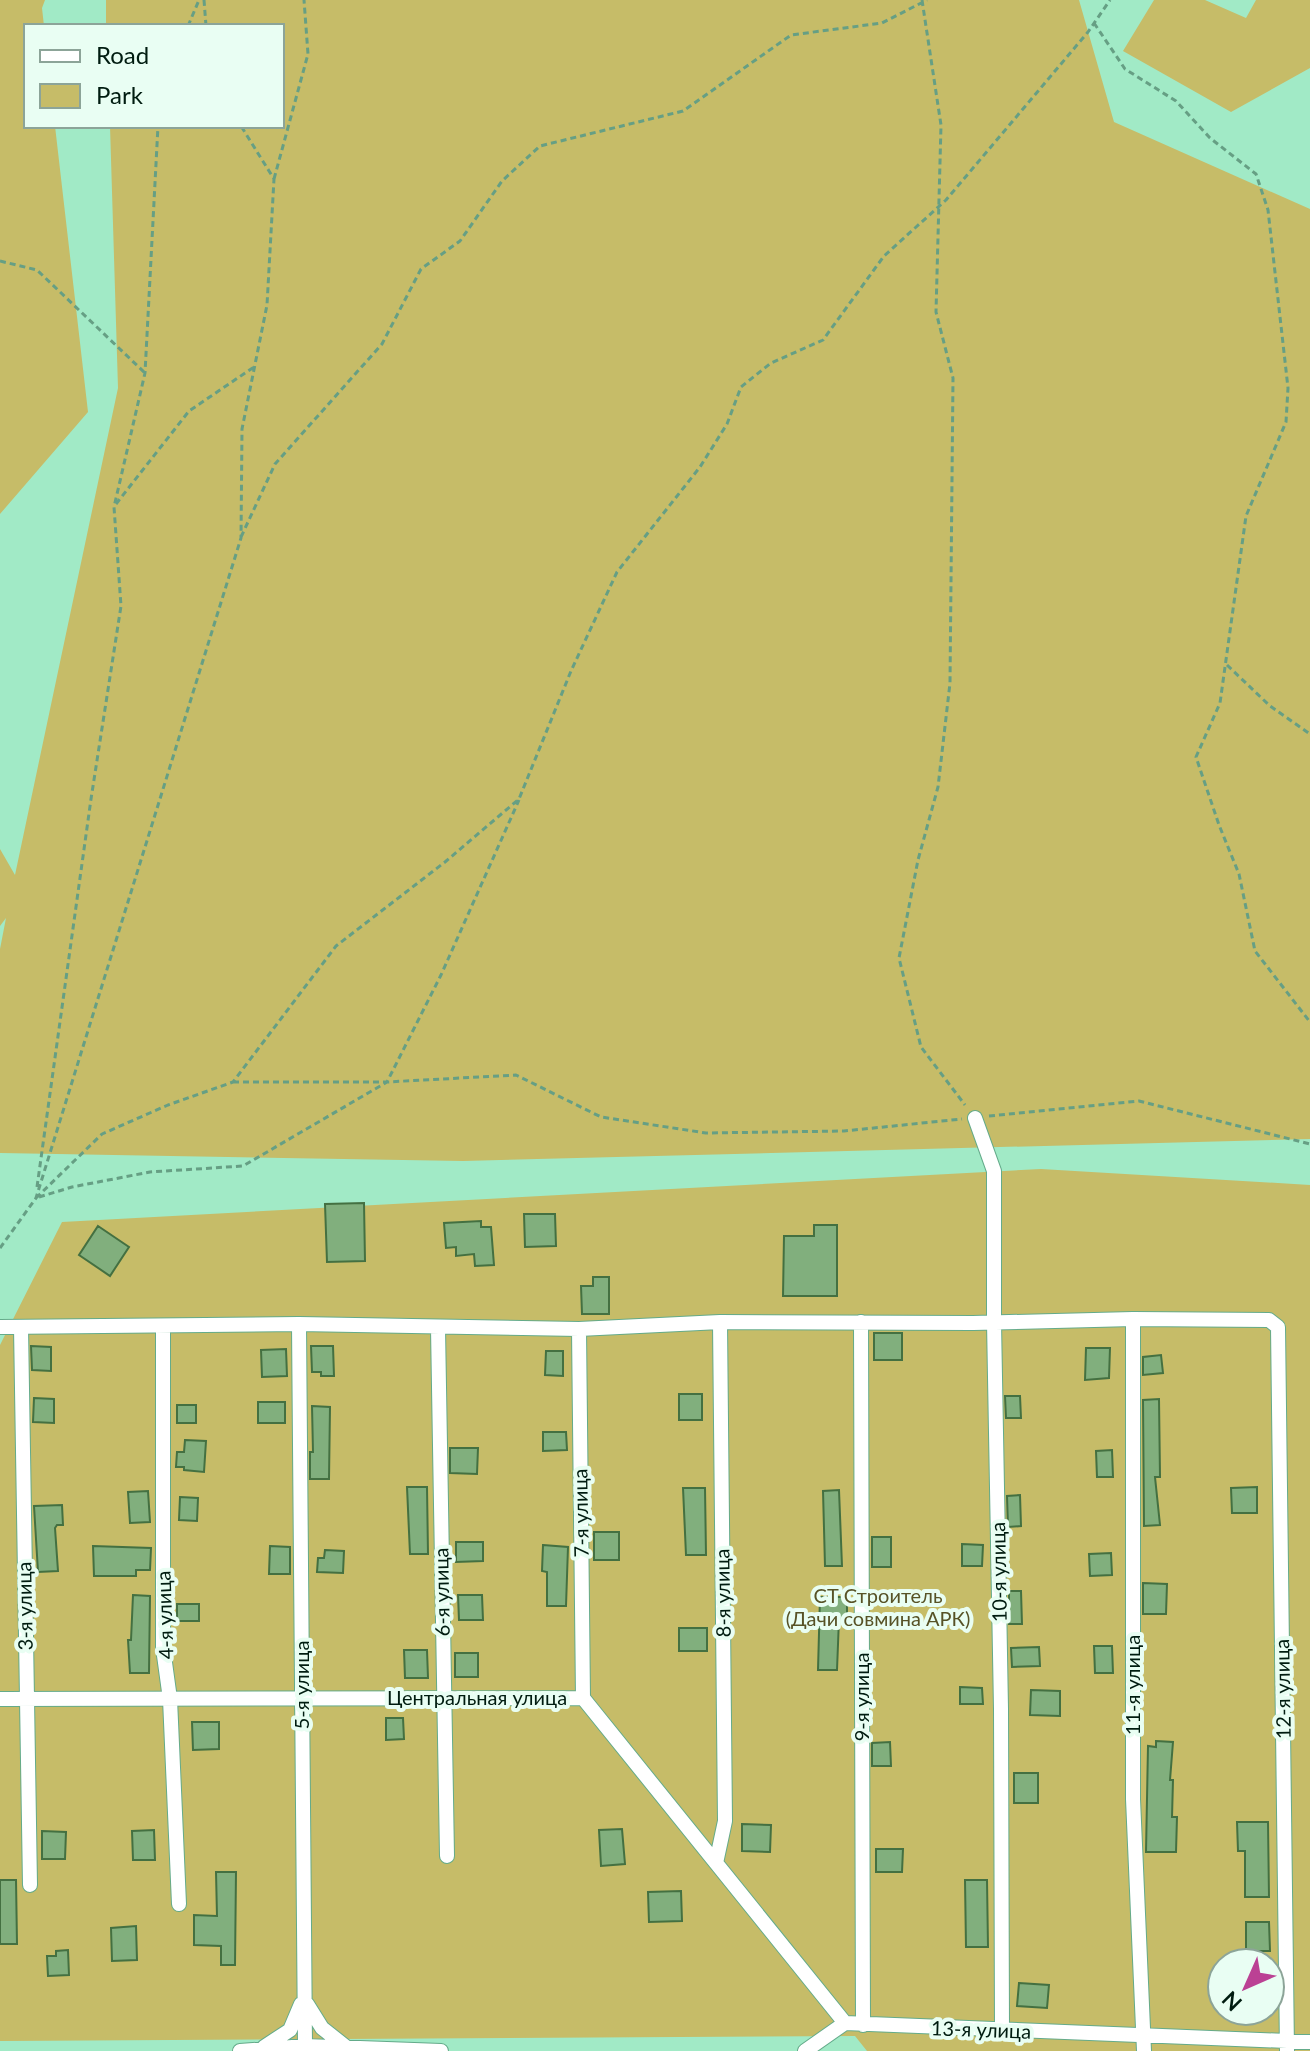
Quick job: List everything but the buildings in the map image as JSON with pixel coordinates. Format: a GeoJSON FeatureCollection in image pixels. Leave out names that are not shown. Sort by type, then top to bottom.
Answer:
{"type":"FeatureCollection","features":[{"type":"Feature","properties":{"kind":"street","name":"10-я улица"},"geometry":{"type":"LineString","coordinates":[[975,1118],[994,1171],[1002,1724],[1002,2030]]}},
{"type":"Feature","properties":{"kind":"street"},"geometry":{"type":"LineString","coordinates":[[0,1327],[299,1324],[579,1329],[720,1322],[1133,1319]]}},
{"type":"Feature","properties":{"kind":"street","name":"12-я улица"},"geometry":{"type":"LineString","coordinates":[[1133,1319],[1269,1320],[1278,1327],[1288,2047]]}},
{"type":"Feature","properties":{"kind":"street","name":"11-я улица"},"geometry":{"type":"LineString","coordinates":[[1133,1319],[1133,1799],[1144,2044]]}},
{"type":"Feature","properties":{"kind":"street","name":"8-я улица"},"geometry":{"type":"LineString","coordinates":[[716,1863],[725,1821],[720,1322]]}},
{"type":"Feature","properties":{"kind":"street","name":"9-я улица"},"geometry":{"type":"LineString","coordinates":[[861,1322],[863,2025]]}},
{"type":"Feature","properties":{"kind":"street","name":"5-я улица"},"geometry":{"type":"LineString","coordinates":[[299,1324],[305,2046]]}},
{"type":"Feature","properties":{"kind":"street","name":"4-я улица"},"geometry":{"type":"LineString","coordinates":[[163,1326],[163,1648],[170,1699],[179,1904]]}},
{"type":"Feature","properties":{"kind":"street","name":"3-я улица"},"geometry":{"type":"LineString","coordinates":[[21,1327],[30,1885]]}},
{"type":"Feature","properties":{"kind":"street","name":"6-я улица"},"geometry":{"type":"LineString","coordinates":[[438,1328],[447,1856]]}},
{"type":"Feature","properties":{"kind":"street","name":"7-я улица"},"geometry":{"type":"LineString","coordinates":[[579,1329],[583,1698]]}},
{"type":"Feature","properties":{"kind":"street","name":"Центральная улица"},"geometry":{"type":"LineString","coordinates":[[0,1699],[583,1698],[845,2023]]}},
{"type":"Feature","properties":{"kind":"street"},"geometry":{"type":"LineString","coordinates":[[304,1996],[322,2028],[347,2048]]}},
{"type":"Feature","properties":{"kind":"street"},"geometry":{"type":"LineString","coordinates":[[259,2049],[290,2030],[304,1996]]}},
{"type":"Feature","properties":{"kind":"street"},"geometry":{"type":"LineString","coordinates":[[805,2051],[845,2023]]}},
{"type":"Feature","properties":{"kind":"street","name":"13-я улица"},"geometry":{"type":"LineString","coordinates":[[845,2023],[1002,2030],[1144,2044],[1288,2047],[1310,2042]]}},
{"type":"Feature","properties":{"kind":"street"},"geometry":{"type":"LineString","coordinates":[[240,2051],[305,2046],[441,2051]]}},
{"type":"Feature","properties":{"kind":"path"},"geometry":{"type":"LineString","coordinates":[[189,24],[202,0]]}},
{"type":"Feature","properties":{"kind":"path"},"geometry":{"type":"LineString","coordinates":[[202,0],[206,24]]}},
{"type":"Feature","properties":{"kind":"path"},"geometry":{"type":"LineString","coordinates":[[241,538],[242,429],[267,305],[274,179],[308,54],[304,0]]}},
{"type":"Feature","properties":{"kind":"path"},"geometry":{"type":"LineString","coordinates":[[36,1198],[72,1187],[150,1172],[243,1166],[387,1082],[441,975],[519,799],[571,671],[617,572],[700,467],[727,424],[741,387],[771,363],[823,340],[884,256],[938,207],[1110,0]]}},
{"type":"Feature","properties":{"kind":"path"},"geometry":{"type":"LineString","coordinates":[[36,1198],[241,538],[275,464],[382,344],[421,269],[460,241],[502,181],[540,146],[683,111],[791,35],[882,23],[924,1],[941,125],[936,312],[953,378],[950,683],[938,787],[918,860],[899,958],[921,1047],[975,1118]]}},
{"type":"Feature","properties":{"kind":"path"},"geometry":{"type":"LineString","coordinates":[[1094,23],[1125,69],[1176,101],[1210,138],[1256,174],[1268,210],[1288,388],[1286,422],[1246,516],[1220,703],[1196,757],[1239,874],[1255,951],[1310,1022]]}},
{"type":"Feature","properties":{"kind":"path"},"geometry":{"type":"LineString","coordinates":[[36,1198],[121,606],[114,507],[145,373],[158,128]]}},
{"type":"Feature","properties":{"kind":"path"},"geometry":{"type":"LineString","coordinates":[[242,128],[274,179]]}},
{"type":"Feature","properties":{"kind":"path"},"geometry":{"type":"LineString","coordinates":[[0,261],[37,270],[145,373]]}},
{"type":"Feature","properties":{"kind":"path"},"geometry":{"type":"LineString","coordinates":[[114,507],[189,411],[254,367]]}},
{"type":"Feature","properties":{"kind":"path"},"geometry":{"type":"LineString","coordinates":[[1225,664],[1270,706],[1310,734]]}},
{"type":"Feature","properties":{"kind":"path"},"geometry":{"type":"LineString","coordinates":[[233,1082],[336,946],[445,862],[519,799]]}},
{"type":"Feature","properties":{"kind":"path"},"geometry":{"type":"LineString","coordinates":[[0,1248],[36,1198],[102,1134],[168,1105],[233,1082],[387,1082],[516,1075],[601,1117],[706,1133],[844,1131],[1139,1101],[1310,1144]]}},
{"type":"Feature","properties":{"kind":"green space"},"geometry":{"type":"Polygon","coordinates":[[[0,0],[45,0],[42,8],[44,24],[24,24],[24,128],[55,128],[88,412],[0,514],[0,0]]]}},
{"type":"Feature","properties":{"kind":"green space"},"geometry":{"type":"Polygon","coordinates":[[[106,0],[1079,0],[1114,122],[1310,209],[1310,1139],[463,1161],[0,1153],[0,949],[6,918],[0,926],[0,849],[15,875],[118,388],[110,128],[284,128],[284,24],[106,24],[106,0]]]}},
{"type":"Feature","properties":{"kind":"green space"},"geometry":{"type":"Polygon","coordinates":[[[1154,0],[1205,0],[1246,18],[1256,0],[1310,0],[1310,68],[1231,112],[1123,51],[1154,0]]]}},
{"type":"Feature","properties":{"kind":"green space","name":"СТ Строитель (Дачи совмина АРК)"},"geometry":{"type":"Polygon","coordinates":[[[1041,1169],[1310,1185],[1310,2051],[867,2051],[855,2036],[0,2041],[0,1345],[62,1222],[1041,1169]]]}}]}
